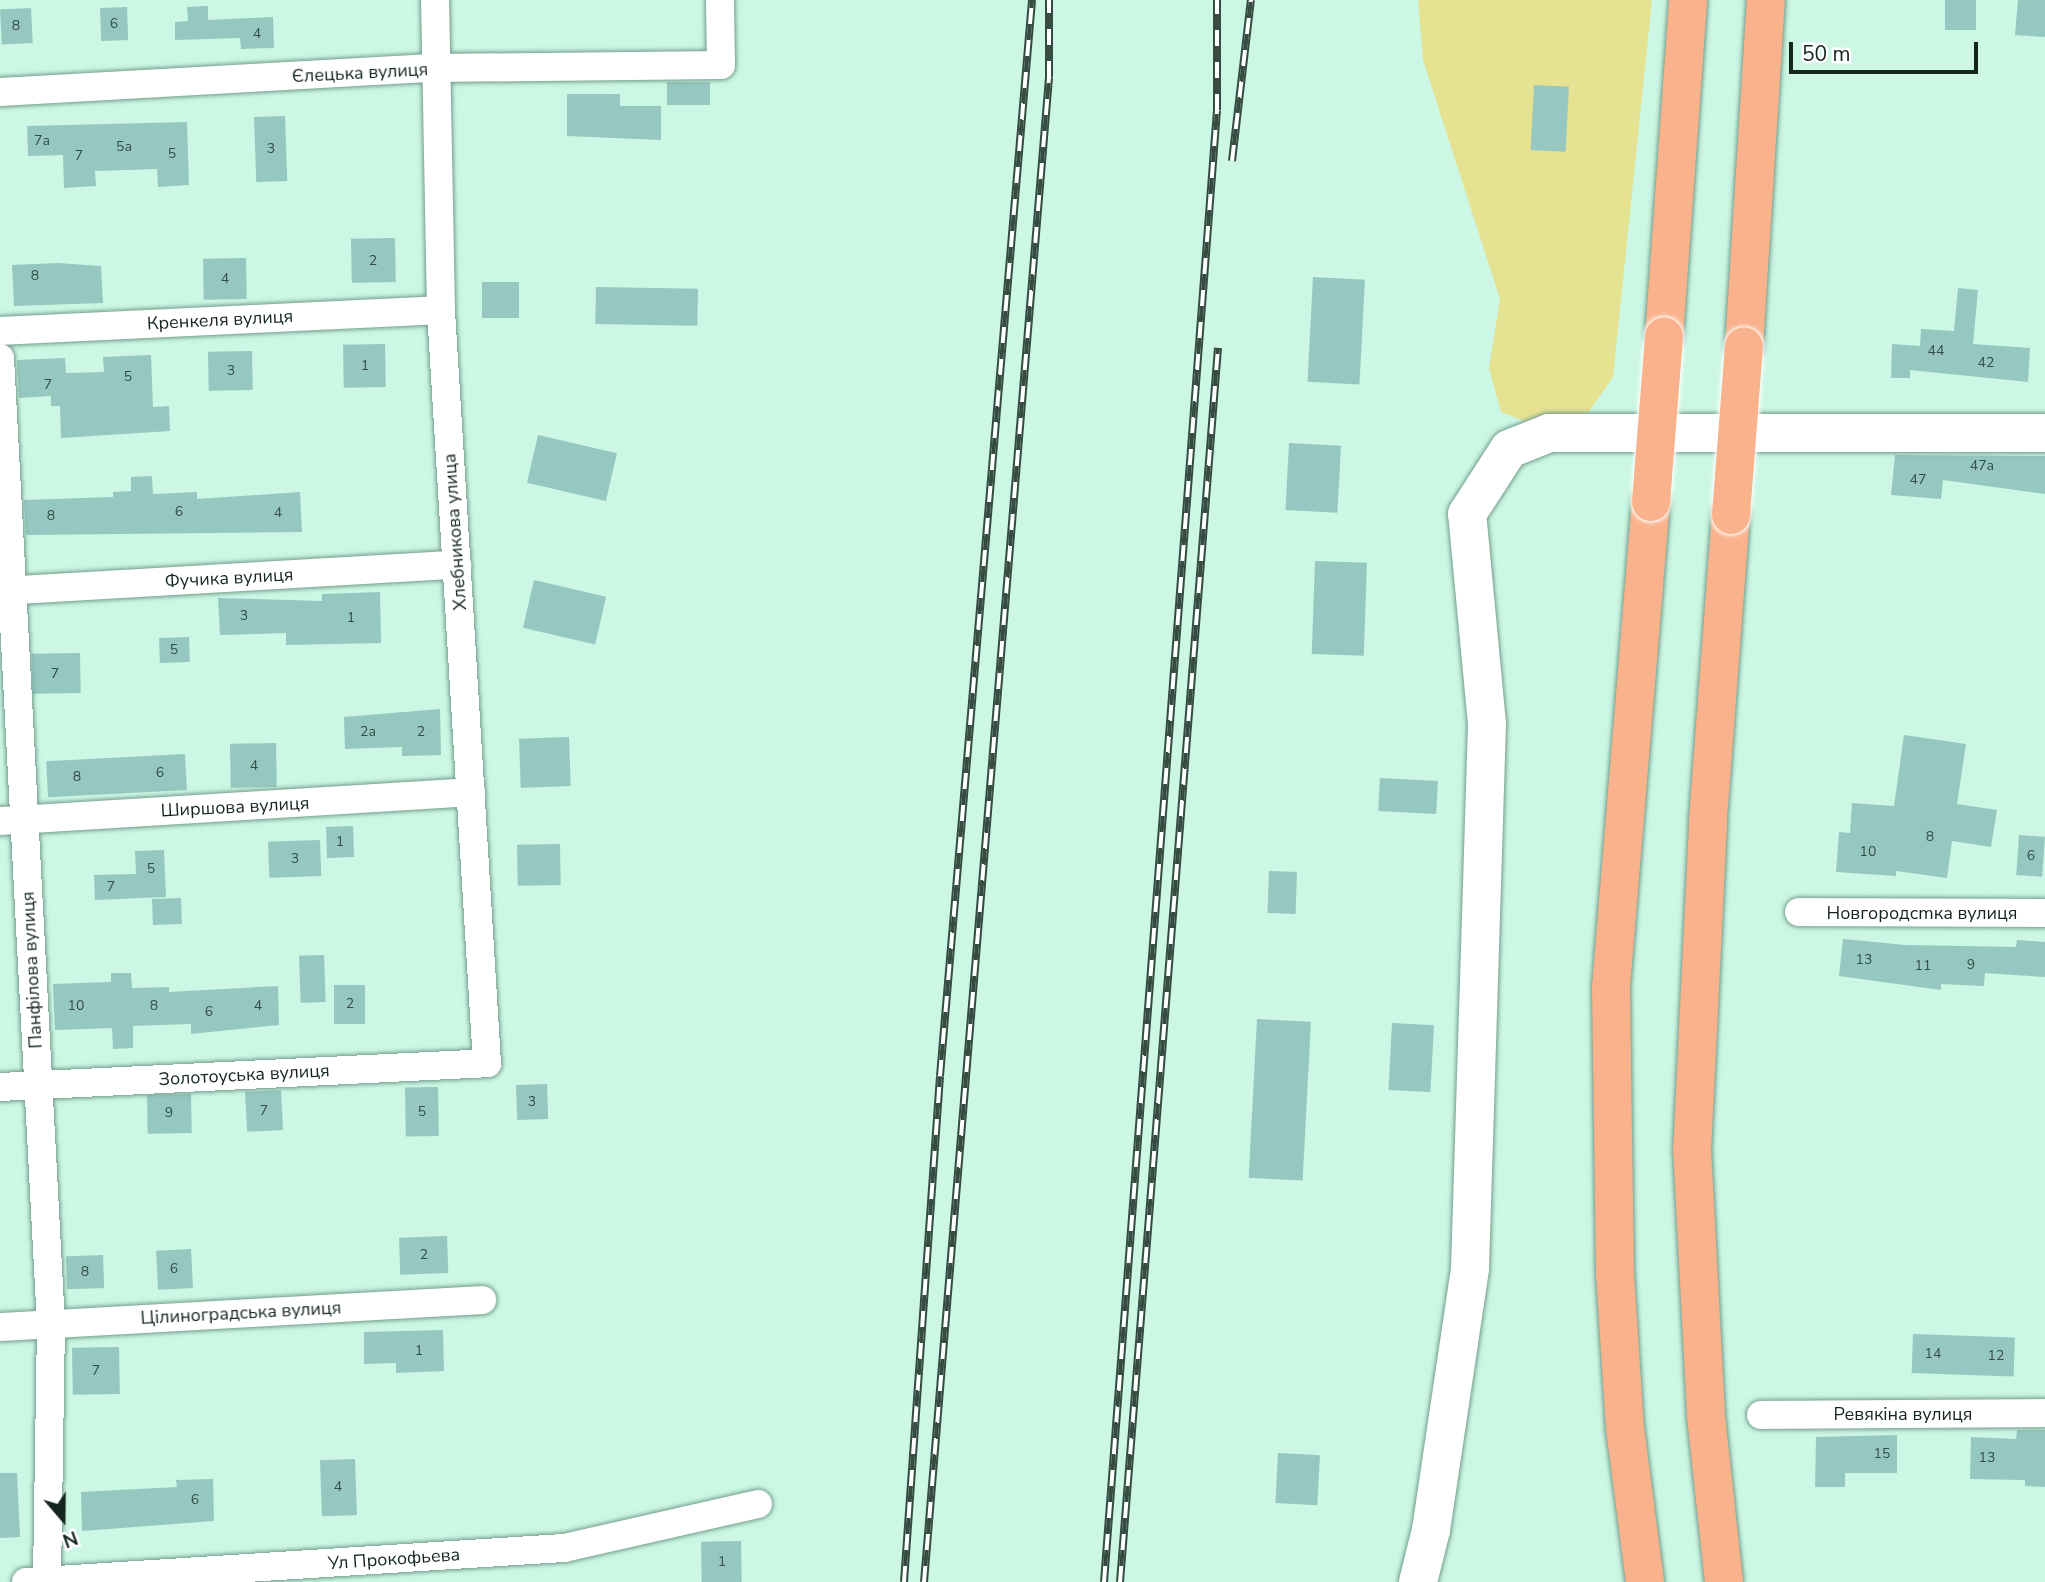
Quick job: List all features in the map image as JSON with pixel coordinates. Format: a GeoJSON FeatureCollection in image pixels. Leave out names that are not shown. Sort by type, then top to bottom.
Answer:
{"type":"FeatureCollection","features":[{"type":"Feature","properties":{"kind":"main road"},"geometry":{"type":"LineString","coordinates":[[1645,1582],[1625,1429],[1615,1275],[1611,987],[1664,337],[1688,0]]}},
{"type":"Feature","properties":{"kind":"main road"},"geometry":{"type":"LineString","coordinates":[[1724,1582],[1702,1362],[1692,1152],[1708,819],[1744,347],[1766,0]]}},
{"type":"Feature","properties":{"kind":"street","name":"Хлебникова улица"},"geometry":{"type":"LineString","coordinates":[[435,0],[441,310],[487,1063]]}},
{"type":"Feature","properties":{"kind":"street","name":"Єлецька вулиця"},"geometry":{"type":"LineString","coordinates":[[0,92],[436,68],[721,65],[720,0]]}},
{"type":"Feature","properties":{"kind":"street","name":"Кренкеля вулиця"},"geometry":{"type":"LineString","coordinates":[[0,331],[441,310]]}},
{"type":"Feature","properties":{"kind":"street","name":"Панфілова вулиця"},"geometry":{"type":"LineString","coordinates":[[0,358],[12,820],[38,1085],[51,1324],[47,1582]]}},
{"type":"Feature","properties":{"kind":"street"},"geometry":{"type":"LineString","coordinates":[[1418,1582],[1431,1530],[1471,1268],[1487,724],[1467,514],[1509,449],[1549,433],[2045,433]]}},
{"type":"Feature","properties":{"kind":"street","name":"Фучика вулиця"},"geometry":{"type":"LineString","coordinates":[[6,591],[457,565]]}},
{"type":"Feature","properties":{"kind":"street","name":"Ширшова вулиця"},"geometry":{"type":"LineString","coordinates":[[12,820],[471,792]]}},
{"type":"Feature","properties":{"kind":"street","name":"Новгородсmка вулиця"},"geometry":{"type":"LineString","coordinates":[[1799,912],[2045,913]]}},
{"type":"Feature","properties":{"kind":"street","name":"Золотоуська вулиця"},"geometry":{"type":"LineString","coordinates":[[0,1087],[487,1063]]}},
{"type":"Feature","properties":{"kind":"street","name":"Цілиноградська вулиця"},"geometry":{"type":"LineString","coordinates":[[0,1326],[482,1300]]}},
{"type":"Feature","properties":{"kind":"street","name":"Ревякiна вулиця"},"geometry":{"type":"LineString","coordinates":[[1761,1415],[2045,1413]]}},
{"type":"Feature","properties":{"kind":"street","name":"Ул Прокофьева"},"geometry":{"type":"LineString","coordinates":[[26,1582],[564,1548],[758,1504]]}},
{"type":"Feature","properties":{"kind":"shaded area"},"geometry":{"type":"Polygon","coordinates":[[[1418,0],[1652,0],[1613,377],[1588,413],[1535,425],[1501,412],[1489,368],[1500,299],[1423,60],[1418,0]]]}},
{"type":"Feature","properties":{"kind":"building"},"geometry":{"type":"Polygon","coordinates":[[[1945,0],[1976,0],[1976,30],[1945,30],[1945,0]]]}},
{"type":"Feature","properties":{"kind":"building"},"geometry":{"type":"Polygon","coordinates":[[[2018,0],[2045,0],[2045,37],[2015,35],[2018,0]]]}},
{"type":"Feature","properties":{"kind":"building"},"geometry":{"type":"Polygon","coordinates":[[[208,6],[208,20],[273,17],[274,48],[241,49],[240,38],[175,40],[175,22],[188,21],[187,7],[208,6]]]}},
{"type":"Feature","properties":{"kind":"building"},"geometry":{"type":"Polygon","coordinates":[[[127,7],[128,40],[101,41],[100,8],[127,7]]]}},
{"type":"Feature","properties":{"kind":"building"},"geometry":{"type":"Polygon","coordinates":[[[31,8],[33,43],[2,45],[0,10],[31,8]]]}},
{"type":"Feature","properties":{"kind":"building"},"geometry":{"type":"Polygon","coordinates":[[[667,82],[710,82],[710,105],[667,105],[667,82]]]}},
{"type":"Feature","properties":{"kind":"building"},"geometry":{"type":"Polygon","coordinates":[[[1534,85],[1569,87],[1566,152],[1531,150],[1534,85]]]}},
{"type":"Feature","properties":{"kind":"building"},"geometry":{"type":"Polygon","coordinates":[[[567,94],[620,94],[620,106],[661,106],[661,140],[567,136],[567,94]]]}},
{"type":"Feature","properties":{"kind":"building"},"geometry":{"type":"Polygon","coordinates":[[[285,116],[287,181],[256,182],[254,117],[285,116]]]}},
{"type":"Feature","properties":{"kind":"building"},"geometry":{"type":"Polygon","coordinates":[[[187,122],[189,185],[158,187],[157,169],[95,171],[96,186],[64,188],[63,155],[28,156],[27,126],[187,122]]]}},
{"type":"Feature","properties":{"kind":"building"},"geometry":{"type":"Polygon","coordinates":[[[395,238],[396,282],[352,283],[351,239],[395,238]]]}},
{"type":"Feature","properties":{"kind":"building"},"geometry":{"type":"Polygon","coordinates":[[[246,258],[247,299],[204,300],[203,259],[246,258]]]}},
{"type":"Feature","properties":{"kind":"building"},"geometry":{"type":"Polygon","coordinates":[[[58,263],[101,266],[103,303],[14,306],[12,265],[58,263]]]}},
{"type":"Feature","properties":{"kind":"building"},"geometry":{"type":"Polygon","coordinates":[[[1313,277],[1365,280],[1359,385],[1308,382],[1313,277]]]}},
{"type":"Feature","properties":{"kind":"building"},"geometry":{"type":"Polygon","coordinates":[[[482,282],[519,282],[519,318],[482,318],[482,282]]]}},
{"type":"Feature","properties":{"kind":"building"},"geometry":{"type":"Polygon","coordinates":[[[596,287],[698,289],[697,326],[595,324],[596,287]]]}},
{"type":"Feature","properties":{"kind":"building"},"geometry":{"type":"Polygon","coordinates":[[[1958,288],[1978,290],[1973,344],[2030,348],[2028,382],[1910,370],[1910,378],[1891,378],[1892,344],[1920,346],[1921,329],[1954,331],[1958,288]]]}},
{"type":"Feature","properties":{"kind":"building"},"geometry":{"type":"Polygon","coordinates":[[[385,344],[386,387],[344,388],[343,345],[385,344]]]}},
{"type":"Feature","properties":{"kind":"building"},"geometry":{"type":"Polygon","coordinates":[[[252,351],[253,390],[209,391],[208,352],[252,351]]]}},
{"type":"Feature","properties":{"kind":"building"},"geometry":{"type":"Polygon","coordinates":[[[151,355],[153,407],[169,406],[170,431],[61,438],[60,406],[51,406],[51,396],[19,398],[17,360],[65,358],[66,373],[104,372],[103,357],[151,355]]]}},
{"type":"Feature","properties":{"kind":"building"},"geometry":{"type":"Polygon","coordinates":[[[538,435],[617,453],[606,501],[527,483],[538,435]]]}},
{"type":"Feature","properties":{"kind":"building"},"geometry":{"type":"Polygon","coordinates":[[[1289,443],[1341,446],[1337,513],[1285,510],[1289,443]]]}},
{"type":"Feature","properties":{"kind":"building"},"geometry":{"type":"Polygon","coordinates":[[[1895,455],[2045,456],[2045,494],[1943,480],[1941,499],[1891,495],[1895,455]]]}},
{"type":"Feature","properties":{"kind":"building"},"geometry":{"type":"Polygon","coordinates":[[[152,476],[153,494],[197,492],[197,499],[300,492],[302,532],[26,535],[24,500],[113,497],[113,492],[131,491],[131,477],[152,476]]]}},
{"type":"Feature","properties":{"kind":"building"},"geometry":{"type":"Polygon","coordinates":[[[1315,561],[1367,563],[1364,656],[1312,654],[1315,561]]]}},
{"type":"Feature","properties":{"kind":"building"},"geometry":{"type":"Polygon","coordinates":[[[534,580],[606,597],[595,644],[523,628],[534,580]]]}},
{"type":"Feature","properties":{"kind":"building"},"geometry":{"type":"Polygon","coordinates":[[[380,592],[381,643],[286,645],[286,633],[220,635],[218,598],[322,601],[322,594],[380,592]]]}},
{"type":"Feature","properties":{"kind":"building"},"geometry":{"type":"Polygon","coordinates":[[[189,637],[190,662],[160,663],[159,638],[189,637]]]}},
{"type":"Feature","properties":{"kind":"building"},"geometry":{"type":"Polygon","coordinates":[[[80,653],[81,693],[33,694],[32,654],[80,653]]]}},
{"type":"Feature","properties":{"kind":"building"},"geometry":{"type":"Polygon","coordinates":[[[440,709],[441,755],[402,756],[402,747],[345,749],[344,717],[440,709]]]}},
{"type":"Feature","properties":{"kind":"building"},"geometry":{"type":"Polygon","coordinates":[[[1904,735],[1966,744],[1957,804],[1997,810],[1991,847],[1952,841],[1947,878],[1896,871],[1896,876],[1836,872],[1839,832],[1850,833],[1852,803],[1894,806],[1904,735]]]}},
{"type":"Feature","properties":{"kind":"building"},"geometry":{"type":"Polygon","coordinates":[[[569,737],[571,786],[521,788],[519,739],[569,737]]]}},
{"type":"Feature","properties":{"kind":"building"},"geometry":{"type":"Polygon","coordinates":[[[276,743],[277,787],[231,788],[230,744],[276,743]]]}},
{"type":"Feature","properties":{"kind":"building"},"geometry":{"type":"Polygon","coordinates":[[[185,754],[187,790],[48,797],[46,761],[185,754]]]}},
{"type":"Feature","properties":{"kind":"building"},"geometry":{"type":"Polygon","coordinates":[[[1380,778],[1438,781],[1436,814],[1378,811],[1380,778]]]}},
{"type":"Feature","properties":{"kind":"building"},"geometry":{"type":"Polygon","coordinates":[[[353,826],[354,857],[327,858],[326,827],[353,826]]]}},
{"type":"Feature","properties":{"kind":"building"},"geometry":{"type":"Polygon","coordinates":[[[2019,835],[2045,837],[2042,877],[2016,875],[2019,835]]]}},
{"type":"Feature","properties":{"kind":"building"},"geometry":{"type":"Polygon","coordinates":[[[320,840],[321,876],[269,878],[268,842],[320,840]]]}},
{"type":"Feature","properties":{"kind":"building"},"geometry":{"type":"Polygon","coordinates":[[[560,844],[561,885],[518,886],[517,845],[560,844]]]}},
{"type":"Feature","properties":{"kind":"building"},"geometry":{"type":"Polygon","coordinates":[[[164,850],[166,897],[95,900],[94,875],[136,874],[135,851],[164,850]]]}},
{"type":"Feature","properties":{"kind":"building"},"geometry":{"type":"Polygon","coordinates":[[[1269,871],[1297,872],[1296,914],[1268,913],[1269,871]]]}},
{"type":"Feature","properties":{"kind":"building"},"geometry":{"type":"Polygon","coordinates":[[[181,898],[182,924],[153,925],[152,899],[181,898]]]}},
{"type":"Feature","properties":{"kind":"building"},"geometry":{"type":"Polygon","coordinates":[[[1843,939],[1905,945],[2016,947],[2017,940],[2045,942],[2045,977],[1985,973],[1984,986],[1941,984],[1941,990],[1839,976],[1843,939]]]}},
{"type":"Feature","properties":{"kind":"building"},"geometry":{"type":"Polygon","coordinates":[[[324,955],[326,1002],[301,1003],[299,956],[324,955]]]}},
{"type":"Feature","properties":{"kind":"building"},"geometry":{"type":"Polygon","coordinates":[[[111,973],[131,973],[132,988],[169,987],[169,992],[278,986],[279,1025],[191,1034],[191,1024],[133,1026],[133,1048],[113,1049],[112,1028],[55,1030],[53,984],[111,982],[111,973]]]}},
{"type":"Feature","properties":{"kind":"building"},"geometry":{"type":"Polygon","coordinates":[[[334,985],[365,985],[365,1024],[334,1024],[334,985]]]}},
{"type":"Feature","properties":{"kind":"building"},"geometry":{"type":"Polygon","coordinates":[[[1257,1019],[1311,1022],[1303,1181],[1249,1178],[1257,1019]]]}},
{"type":"Feature","properties":{"kind":"building"},"geometry":{"type":"Polygon","coordinates":[[[1392,1023],[1434,1025],[1430,1092],[1388,1090],[1392,1023]]]}},
{"type":"Feature","properties":{"kind":"building"},"geometry":{"type":"Polygon","coordinates":[[[547,1084],[548,1119],[517,1120],[516,1085],[547,1084]]]}},
{"type":"Feature","properties":{"kind":"building"},"geometry":{"type":"Polygon","coordinates":[[[438,1087],[439,1136],[406,1137],[405,1088],[438,1087]]]}},
{"type":"Feature","properties":{"kind":"building"},"geometry":{"type":"Polygon","coordinates":[[[281,1090],[283,1130],[247,1132],[245,1092],[281,1090]]]}},
{"type":"Feature","properties":{"kind":"building"},"geometry":{"type":"Polygon","coordinates":[[[191,1094],[192,1133],[148,1134],[147,1095],[191,1094]]]}},
{"type":"Feature","properties":{"kind":"building"},"geometry":{"type":"Polygon","coordinates":[[[447,1236],[448,1273],[400,1275],[399,1238],[447,1236]]]}},
{"type":"Feature","properties":{"kind":"building"},"geometry":{"type":"Polygon","coordinates":[[[191,1249],[193,1288],[158,1290],[156,1251],[191,1249]]]}},
{"type":"Feature","properties":{"kind":"building"},"geometry":{"type":"Polygon","coordinates":[[[103,1255],[104,1288],[67,1289],[66,1256],[103,1255]]]}},
{"type":"Feature","properties":{"kind":"building"},"geometry":{"type":"Polygon","coordinates":[[[443,1330],[444,1371],[396,1373],[396,1363],[364,1364],[364,1332],[443,1330]]]}},
{"type":"Feature","properties":{"kind":"building"},"geometry":{"type":"Polygon","coordinates":[[[1913,1334],[2015,1338],[2014,1377],[1912,1373],[1913,1334]]]}},
{"type":"Feature","properties":{"kind":"building"},"geometry":{"type":"Polygon","coordinates":[[[119,1347],[120,1394],[73,1395],[72,1348],[119,1347]]]}},
{"type":"Feature","properties":{"kind":"building"},"geometry":{"type":"Polygon","coordinates":[[[2017,1430],[2045,1430],[2045,1487],[2025,1486],[2025,1480],[1970,1479],[1971,1437],[2016,1439],[2017,1430]]]}},
{"type":"Feature","properties":{"kind":"building"},"geometry":{"type":"Polygon","coordinates":[[[1897,1435],[1897,1473],[1845,1473],[1845,1487],[1815,1487],[1816,1437],[1897,1435]]]}},
{"type":"Feature","properties":{"kind":"building"},"geometry":{"type":"Polygon","coordinates":[[[1278,1453],[1320,1455],[1317,1505],[1275,1503],[1278,1453]]]}},
{"type":"Feature","properties":{"kind":"building"},"geometry":{"type":"Polygon","coordinates":[[[355,1459],[357,1515],[322,1516],[320,1460],[355,1459]]]}},
{"type":"Feature","properties":{"kind":"building"},"geometry":{"type":"Polygon","coordinates":[[[0,1473],[17,1473],[20,1537],[0,1538],[0,1473]]]}},
{"type":"Feature","properties":{"kind":"building"},"geometry":{"type":"Polygon","coordinates":[[[213,1479],[214,1521],[82,1531],[81,1492],[177,1487],[176,1480],[213,1479]]]}},
{"type":"Feature","properties":{"kind":"building"},"geometry":{"type":"Polygon","coordinates":[[[741,1541],[742,1582],[702,1582],[701,1542],[741,1541]]]}},
{"type":"Feature","properties":{"kind":"railway"},"geometry":{"type":"LineString","coordinates":[[904,1582],[940,1076],[1032,0]]}},
{"type":"Feature","properties":{"kind":"railway"},"geometry":{"type":"LineString","coordinates":[[924,1582],[1049,77],[1049,0]]}},
{"type":"Feature","properties":{"kind":"railway"},"geometry":{"type":"LineString","coordinates":[[1104,1582],[1217,110],[1217,0]]}},
{"type":"Feature","properties":{"kind":"railway"},"geometry":{"type":"LineString","coordinates":[[1232,161],[1251,0]]}},
{"type":"Feature","properties":{"kind":"railway"},"geometry":{"type":"LineString","coordinates":[[1120,1582],[1218,348]]}}]}
